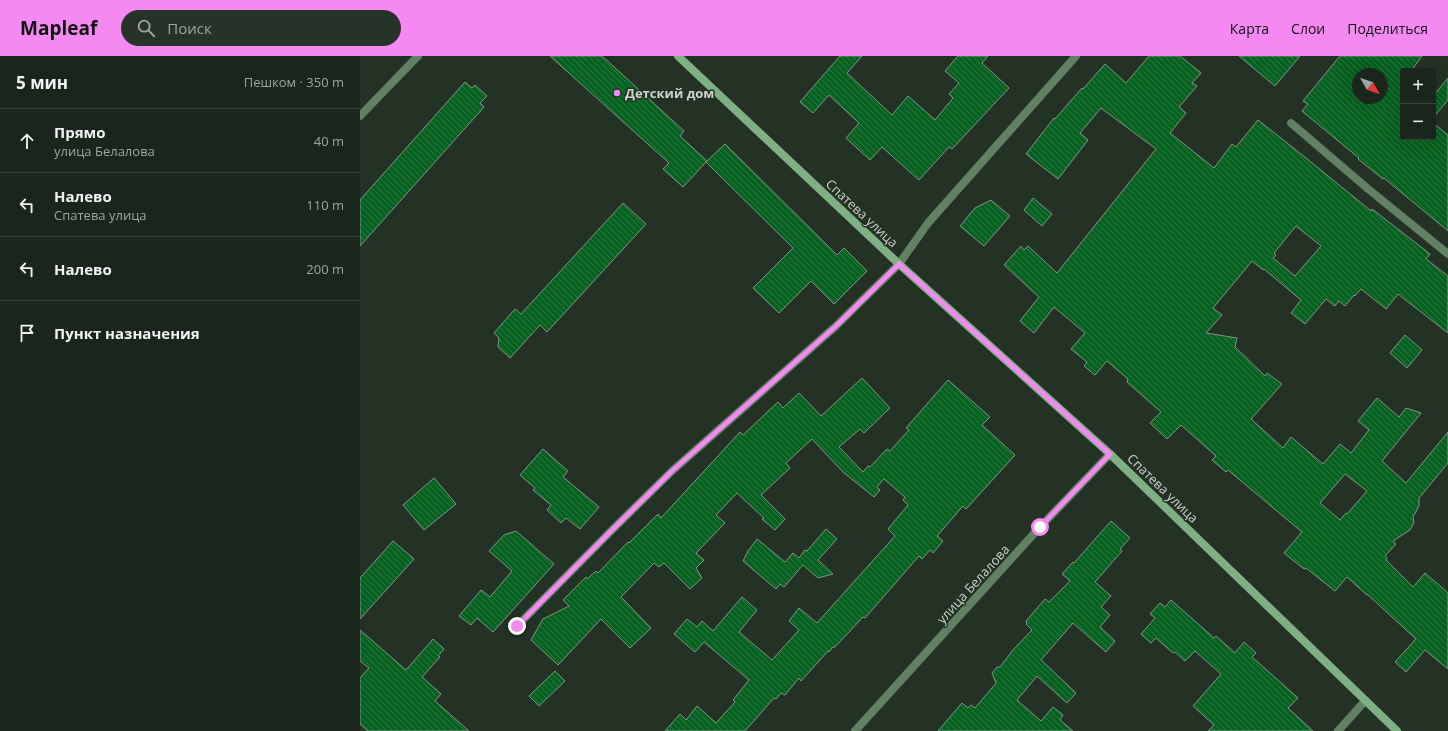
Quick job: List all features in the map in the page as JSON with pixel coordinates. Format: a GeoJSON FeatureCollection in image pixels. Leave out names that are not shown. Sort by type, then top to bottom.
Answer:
{"type":"FeatureCollection","features":[{"type":"Feature","properties":{"kind":"street"},"geometry":{"type":"LineString","coordinates":[[360,116],[418,56]]}},
{"type":"Feature","properties":{"kind":"street","name":"Спатева улица"},"geometry":{"type":"LineString","coordinates":[[678,56],[899,264],[1110,454],[1397,731]]}},
{"type":"Feature","properties":{"kind":"street"},"geometry":{"type":"LineString","coordinates":[[517,626],[672,471],[836,326],[899,264],[928,223],[1076,56]]}},
{"type":"Feature","properties":{"kind":"street"},"geometry":{"type":"LineString","coordinates":[[1291,123],[1367,188],[1448,254]]}},
{"type":"Feature","properties":{"kind":"street","name":"улица Белалова"},"geometry":{"type":"LineString","coordinates":[[855,731],[1040,527],[1110,454]]}},
{"type":"Feature","properties":{"kind":"street"},"geometry":{"type":"LineString","coordinates":[[1338,731],[1365,701]]}},
{"type":"Feature","properties":{"kind":"building","name":"Детский дом"},"geometry":{"type":"Polygon","coordinates":[[[550,56],[602,56],[684,131],[680,136],[707,161],[683,187],[663,169],[669,163],[550,56]]]}},
{"type":"Feature","properties":{"kind":"building"},"geometry":{"type":"Polygon","coordinates":[[[840,56],[862,56],[847,73],[892,115],[908,96],[935,120],[953,98],[949,94],[959,83],[945,71],[958,56],[988,56],[982,63],[1009,88],[952,149],[949,147],[919,180],[882,147],[870,160],[846,138],[859,123],[829,95],[813,113],[800,102],[840,56]]]}},
{"type":"Feature","properties":{"kind":"building"},"geometry":{"type":"Polygon","coordinates":[[[1149,56],[1180,56],[1201,73],[1192,83],[1197,86],[1179,107],[1186,113],[1170,133],[1214,168],[1232,144],[1236,147],[1258,120],[1371,211],[1372,209],[1430,254],[1426,259],[1448,276],[1448,333],[1398,294],[1386,309],[1361,289],[1345,306],[1339,301],[1335,306],[1326,299],[1305,324],[1291,313],[1301,300],[1264,269],[1263,270],[1252,261],[1213,308],[1222,315],[1206,333],[1237,338],[1235,347],[1265,376],[1267,373],[1282,384],[1251,419],[1283,448],[1291,437],[1323,464],[1340,444],[1351,453],[1369,430],[1358,421],[1377,398],[1399,417],[1406,408],[1421,413],[1382,461],[1406,483],[1448,432],[1448,463],[1419,498],[1419,506],[1413,517],[1414,523],[1410,530],[1393,541],[1396,544],[1385,556],[1387,558],[1386,560],[1413,587],[1425,573],[1448,593],[1448,669],[1425,650],[1406,672],[1395,662],[1416,639],[1347,577],[1335,591],[1284,553],[1302,532],[1228,470],[1226,472],[1212,460],[1216,456],[1181,425],[1167,439],[1150,423],[1161,412],[1127,382],[1128,379],[1107,361],[1095,375],[1084,366],[1087,362],[1071,349],[1085,333],[1054,307],[1034,333],[1020,321],[1039,297],[1004,265],[1021,246],[1024,250],[1028,246],[1057,273],[1156,149],[1101,108],[1080,133],[1088,140],[1058,179],[1026,154],[1054,118],[1055,119],[1105,64],[1126,83],[1149,56]],[[1296,226],[1274,253],[1276,255],[1273,258],[1295,276],[1321,246],[1296,226]],[[1345,474],[1320,503],[1340,520],[1367,491],[1345,474]]]}},
{"type":"Feature","properties":{"kind":"building"},"geometry":{"type":"Polygon","coordinates":[[[1239,56],[1300,56],[1275,86],[1239,56]]]}},
{"type":"Feature","properties":{"kind":"building"},"geometry":{"type":"Polygon","coordinates":[[[1340,56],[1422,56],[1413,68],[1400,68],[1400,140],[1436,140],[1436,125],[1448,135],[1448,231],[1384,178],[1383,179],[1358,159],[1359,158],[1302,111],[1308,104],[1303,101],[1340,56]]]}},
{"type":"Feature","properties":{"kind":"building"},"geometry":{"type":"Polygon","coordinates":[[[1448,78],[1448,100],[1436,114],[1436,104],[1436,92],[1448,78]]]}},
{"type":"Feature","properties":{"kind":"building"},"geometry":{"type":"Polygon","coordinates":[[[465,82],[472,88],[475,85],[487,96],[480,103],[484,107],[360,246],[360,200],[465,82]]]}},
{"type":"Feature","properties":{"kind":"building"},"geometry":{"type":"Polygon","coordinates":[[[725,144],[837,255],[844,248],[867,271],[834,304],[811,281],[779,313],[753,288],[793,248],[706,162],[725,144]]]}},
{"type":"Feature","properties":{"kind":"building"},"geometry":{"type":"Polygon","coordinates":[[[1033,198],[1052,214],[1042,226],[1024,210],[1033,198]]]}},
{"type":"Feature","properties":{"kind":"building"},"geometry":{"type":"Polygon","coordinates":[[[991,200],[1010,216],[984,246],[960,226],[975,208],[991,200]]]}},
{"type":"Feature","properties":{"kind":"building"},"geometry":{"type":"Polygon","coordinates":[[[623,203],[646,224],[547,332],[540,325],[510,358],[498,347],[499,338],[494,333],[515,309],[521,314],[623,203]]]}},
{"type":"Feature","properties":{"kind":"building"},"geometry":{"type":"Polygon","coordinates":[[[1405,335],[1422,350],[1407,368],[1390,353],[1405,335]]]}},
{"type":"Feature","properties":{"kind":"building"},"geometry":{"type":"Polygon","coordinates":[[[862,378],[890,408],[864,433],[860,429],[839,447],[863,472],[868,466],[870,467],[887,449],[890,451],[909,430],[906,428],[948,380],[990,417],[982,425],[1015,455],[966,509],[963,506],[937,536],[943,541],[933,553],[930,550],[922,559],[919,556],[865,618],[863,617],[835,647],[833,647],[829,652],[828,651],[801,681],[799,678],[785,695],[781,693],[776,699],[774,698],[745,731],[665,731],[680,714],[686,720],[697,706],[716,723],[735,702],[733,700],[749,680],[704,642],[695,652],[674,634],[687,619],[697,627],[702,621],[713,631],[742,597],[757,610],[739,632],[772,660],[799,630],[789,621],[799,608],[817,623],[895,536],[888,529],[908,505],[903,500],[905,497],[884,479],[877,487],[880,490],[874,497],[843,472],[812,439],[786,463],[790,468],[761,495],[785,519],[775,530],[737,493],[716,515],[725,523],[696,553],[704,560],[696,568],[702,578],[690,589],[664,563],[659,567],[654,563],[621,597],[651,628],[630,648],[601,619],[558,665],[531,640],[543,619],[569,606],[563,600],[586,577],[587,579],[596,571],[598,573],[658,514],[661,518],[740,432],[743,435],[778,402],[783,408],[799,393],[821,416],[862,378]]]}},
{"type":"Feature","properties":{"kind":"building"},"geometry":{"type":"Polygon","coordinates":[[[543,449],[568,471],[563,477],[599,507],[580,529],[566,518],[561,523],[547,510],[551,505],[533,490],[535,488],[520,475],[543,449]]]}},
{"type":"Feature","properties":{"kind":"building"},"geometry":{"type":"Polygon","coordinates":[[[434,478],[456,504],[424,530],[403,505],[434,478]]]}},
{"type":"Feature","properties":{"kind":"building"},"geometry":{"type":"Polygon","coordinates":[[[1111,521],[1130,538],[1120,549],[1122,551],[1095,582],[1111,596],[1101,607],[1110,615],[1100,627],[1115,641],[1106,652],[1073,623],[1041,660],[1076,693],[1067,703],[1037,676],[1017,700],[1041,721],[1053,707],[1063,715],[1060,720],[1073,731],[938,731],[962,703],[968,708],[971,705],[975,708],[996,683],[992,673],[997,667],[1000,667],[1013,650],[1032,630],[1026,624],[1026,621],[1045,599],[1049,602],[1070,581],[1062,574],[1073,562],[1074,563],[1111,521]]]}},
{"type":"Feature","properties":{"kind":"building"},"geometry":{"type":"Polygon","coordinates":[[[826,529],[837,539],[818,560],[833,574],[818,578],[803,565],[784,587],[780,584],[776,589],[743,561],[757,539],[785,562],[793,553],[799,558],[826,529]]]}},
{"type":"Feature","properties":{"kind":"building"},"geometry":{"type":"Polygon","coordinates":[[[516,531],[554,564],[493,632],[477,618],[471,625],[459,616],[481,590],[490,597],[512,571],[489,551],[504,535],[516,531]]]}},
{"type":"Feature","properties":{"kind":"building"},"geometry":{"type":"Polygon","coordinates":[[[393,541],[414,559],[360,619],[360,578],[393,541]]]}},
{"type":"Feature","properties":{"kind":"building"},"geometry":{"type":"Polygon","coordinates":[[[1171,600],[1214,638],[1216,636],[1235,653],[1244,642],[1256,653],[1252,657],[1298,698],[1288,708],[1313,731],[1208,731],[1214,725],[1193,706],[1221,674],[1195,651],[1185,661],[1156,638],[1151,643],[1141,634],[1155,618],[1150,614],[1160,603],[1165,607],[1171,600]]]}},
{"type":"Feature","properties":{"kind":"building"},"geometry":{"type":"Polygon","coordinates":[[[360,630],[406,670],[433,639],[444,649],[438,656],[440,657],[422,677],[441,694],[435,701],[469,731],[368,731],[360,724],[360,678],[369,668],[360,661],[360,630]]]}},
{"type":"Feature","properties":{"kind":"building"},"geometry":{"type":"Polygon","coordinates":[[[555,671],[565,681],[539,706],[529,696],[555,671]]]}},
{"type":"Feature","properties":{"kind":"place","name":"Детский дом"},"geometry":{"type":"Point","coordinates":[617,93]}},
{"type":"Feature","properties":{"kind":"route"},"geometry":{"type":"LineString","coordinates":[[517,626],[672,471],[836,326],[899,264],[1110,454],[1040,527]]}}]}
